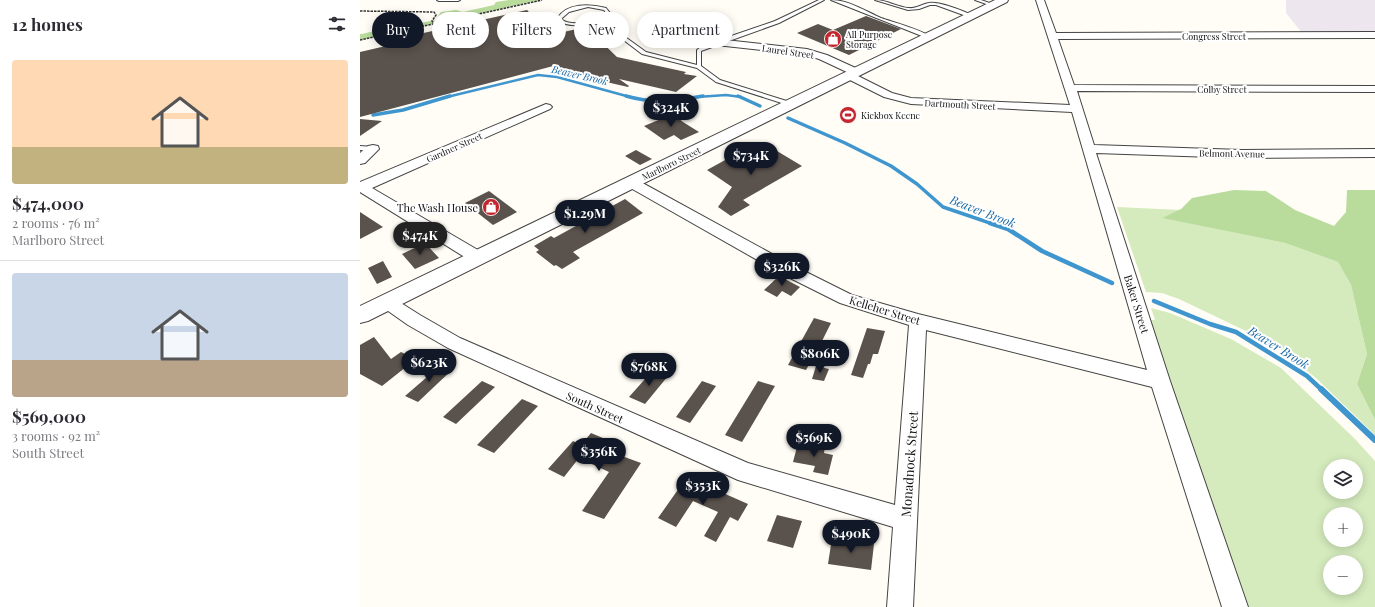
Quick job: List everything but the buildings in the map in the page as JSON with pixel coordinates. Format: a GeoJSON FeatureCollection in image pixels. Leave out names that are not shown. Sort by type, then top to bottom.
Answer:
{"type":"FeatureCollection","features":[{"type":"Feature","properties":{"kind":"street","name":"Baker Street"},"geometry":{"type":"LineString","coordinates":[[1040,0],[1070,88],[1075,109],[1160,381],[1235,607]]}},
{"type":"Feature","properties":{"kind":"street","name":"Marlboro Street"},"geometry":{"type":"LineString","coordinates":[[360,315],[632,183],[1000,1]]}},
{"type":"Feature","properties":{"kind":"street","name":"Congress Street"},"geometry":{"type":"LineString","coordinates":[[1053,36],[1375,35]]}},
{"type":"Feature","properties":{"kind":"street","name":"Laurel Street"},"geometry":{"type":"LineString","coordinates":[[733,44],[807,52],[823,57],[853,74]]}},
{"type":"Feature","properties":{"kind":"street","name":"Dartmouth Street"},"geometry":{"type":"LineString","coordinates":[[853,74],[888,95],[911,101],[1075,109]]}},
{"type":"Feature","properties":{"kind":"street","name":"Colby Street"},"geometry":{"type":"LineString","coordinates":[[1070,88],[1375,89]]}},
{"type":"Feature","properties":{"kind":"street","name":"Gardner Street"},"geometry":{"type":"LineString","coordinates":[[361,187],[546,107]]}},
{"type":"Feature","properties":{"kind":"street"},"geometry":{"type":"LineString","coordinates":[[360,160],[366,148]]}},
{"type":"Feature","properties":{"kind":"street","name":"Belmont Avenue"},"geometry":{"type":"LineString","coordinates":[[1088,149],[1242,154],[1375,153]]}},
{"type":"Feature","properties":{"kind":"street","name":"Kelleher Street"},"geometry":{"type":"LineString","coordinates":[[632,183],[788,270],[846,299],[918,321],[1160,381]]}},
{"type":"Feature","properties":{"kind":"street"},"geometry":{"type":"LineString","coordinates":[[361,187],[477,258]]}},
{"type":"Feature","properties":{"kind":"street","name":"South Street"},"geometry":{"type":"LineString","coordinates":[[387,302],[414,320],[454,343],[746,473],[905,519]]}},
{"type":"Feature","properties":{"kind":"street","name":"Monadnock Street"},"geometry":{"type":"LineString","coordinates":[[900,607],[918,321]]}},
{"type":"Feature","properties":{"kind":"lane"},"geometry":{"type":"LineString","coordinates":[[438,0],[458,0]]}},
{"type":"Feature","properties":{"kind":"lane"},"geometry":{"type":"LineString","coordinates":[[733,36],[776,22],[822,0]]}},
{"type":"Feature","properties":{"kind":"lane"},"geometry":{"type":"LineString","coordinates":[[833,0],[855,7],[868,14],[928,37]]}},
{"type":"Feature","properties":{"kind":"lane"},"geometry":{"type":"LineString","coordinates":[[876,0],[908,9],[919,8],[929,4],[936,4],[971,16]]}},
{"type":"Feature","properties":{"kind":"lane"},"geometry":{"type":"LineString","coordinates":[[977,0],[1000,1]]}},
{"type":"Feature","properties":{"kind":"lane"},"geometry":{"type":"LineString","coordinates":[[588,6],[605,9],[608,13],[601,21],[569,23],[562,22],[559,19],[564,13],[580,7],[588,6]]}},
{"type":"Feature","properties":{"kind":"lane"},"geometry":{"type":"LineString","coordinates":[[629,42],[644,53],[699,67],[718,80],[791,104]]}},
{"type":"Feature","properties":{"kind":"lane"},"geometry":{"type":"LineString","coordinates":[[699,67],[699,50],[703,48]]}},
{"type":"Feature","properties":{"kind":"path"},"geometry":{"type":"LineString","coordinates":[[488,12],[542,0]]}},
{"type":"Feature","properties":{"kind":"path"},"geometry":{"type":"LineString","coordinates":[[360,11],[434,12]]}},
{"type":"Feature","properties":{"kind":"path"},"geometry":{"type":"LineString","coordinates":[[360,40],[432,24]]}},
{"type":"Feature","properties":{"kind":"shaded area"},"geometry":{"type":"Polygon","coordinates":[[[1286,0],[1375,0],[1375,32],[1302,33],[1286,13],[1286,0]]]}},
{"type":"Feature","properties":{"kind":"green space"},"geometry":{"type":"Polygon","coordinates":[[[509,0],[540,0],[486,12],[463,12],[494,5],[496,2],[509,0]]]}},
{"type":"Feature","properties":{"kind":"green space"},"geometry":{"type":"Polygon","coordinates":[[[456,10],[463,12],[441,12],[456,10]]]}},
{"type":"Feature","properties":{"kind":"green space"},"geometry":{"type":"Polygon","coordinates":[[[432,21],[432,24],[424,26],[424,22],[432,21]]]}},
{"type":"Feature","properties":{"kind":"green space"},"geometry":{"type":"Polygon","coordinates":[[[372,32],[372,37],[360,40],[360,34],[372,32]]]}},
{"type":"Feature","properties":{"kind":"green space"},"geometry":{"type":"Polygon","coordinates":[[[1234,190],[1266,191],[1295,210],[1334,226],[1346,212],[1347,190],[1375,190],[1375,420],[1357,384],[1367,354],[1351,285],[1338,262],[1285,243],[1162,218],[1181,209],[1192,198],[1234,190]]]}},
{"type":"Feature","properties":{"kind":"green space"},"geometry":{"type":"Polygon","coordinates":[[[1117,207],[1181,210],[1163,218],[1285,243],[1338,262],[1351,285],[1367,354],[1357,384],[1375,420],[1375,435],[1316,378],[1275,345],[1179,299],[1162,293],[1146,292],[1117,207]]]}},
{"type":"Feature","properties":{"kind":"green space"},"geometry":{"type":"Polygon","coordinates":[[[1151,308],[1170,313],[1231,339],[1281,368],[1355,439],[1375,461],[1375,607],[1245,607],[1149,320],[1155,320],[1151,308]]]}},
{"type":"Feature","properties":{"kind":"waterway","name":"Beaver Brook"},"geometry":{"type":"LineString","coordinates":[[447,97],[538,75],[557,77],[630,97]]}},
{"type":"Feature","properties":{"kind":"waterway","name":"Beaver Brook"},"geometry":{"type":"LineString","coordinates":[[697,97],[726,95],[740,97]]}},
{"type":"Feature","properties":{"kind":"waterway","name":"Beaver Brook"},"geometry":{"type":"LineString","coordinates":[[373,115],[403,110],[450,96]]}},
{"type":"Feature","properties":{"kind":"waterway","name":"Beaver Brook"},"geometry":{"type":"LineString","coordinates":[[626,96],[636,99],[655,101],[703,96]]}},
{"type":"Feature","properties":{"kind":"waterway","name":"Beaver Brook"},"geometry":{"type":"LineString","coordinates":[[740,97],[760,106]]}},
{"type":"Feature","properties":{"kind":"waterway","name":"Beaver Brook"},"geometry":{"type":"LineString","coordinates":[[788,118],[845,143],[891,166],[917,184],[943,207],[993,224]]}},
{"type":"Feature","properties":{"kind":"waterway","name":"Beaver Brook"},"geometry":{"type":"LineString","coordinates":[[993,224],[1008,229],[1042,251],[1112,283]]}},
{"type":"Feature","properties":{"kind":"waterway","name":"Beaver Brook"},"geometry":{"type":"LineString","coordinates":[[1154,301],[1210,324],[1236,332],[1307,376],[1322,390]]}},
{"type":"Feature","properties":{"kind":"waterway","name":"Beaver Brook"},"geometry":{"type":"LineString","coordinates":[[1321,389],[1375,440]]}},
{"type":"Feature","properties":{"kind":"place","name":"All Purpose Storage"},"geometry":{"type":"Point","coordinates":[833,39]}},
{"type":"Feature","properties":{"kind":"place","name":"Kickbox Keene"},"geometry":{"type":"Point","coordinates":[848,115]}},
{"type":"Feature","properties":{"kind":"place","name":"The Wash House"},"geometry":{"type":"Point","coordinates":[491,207]}}]}
